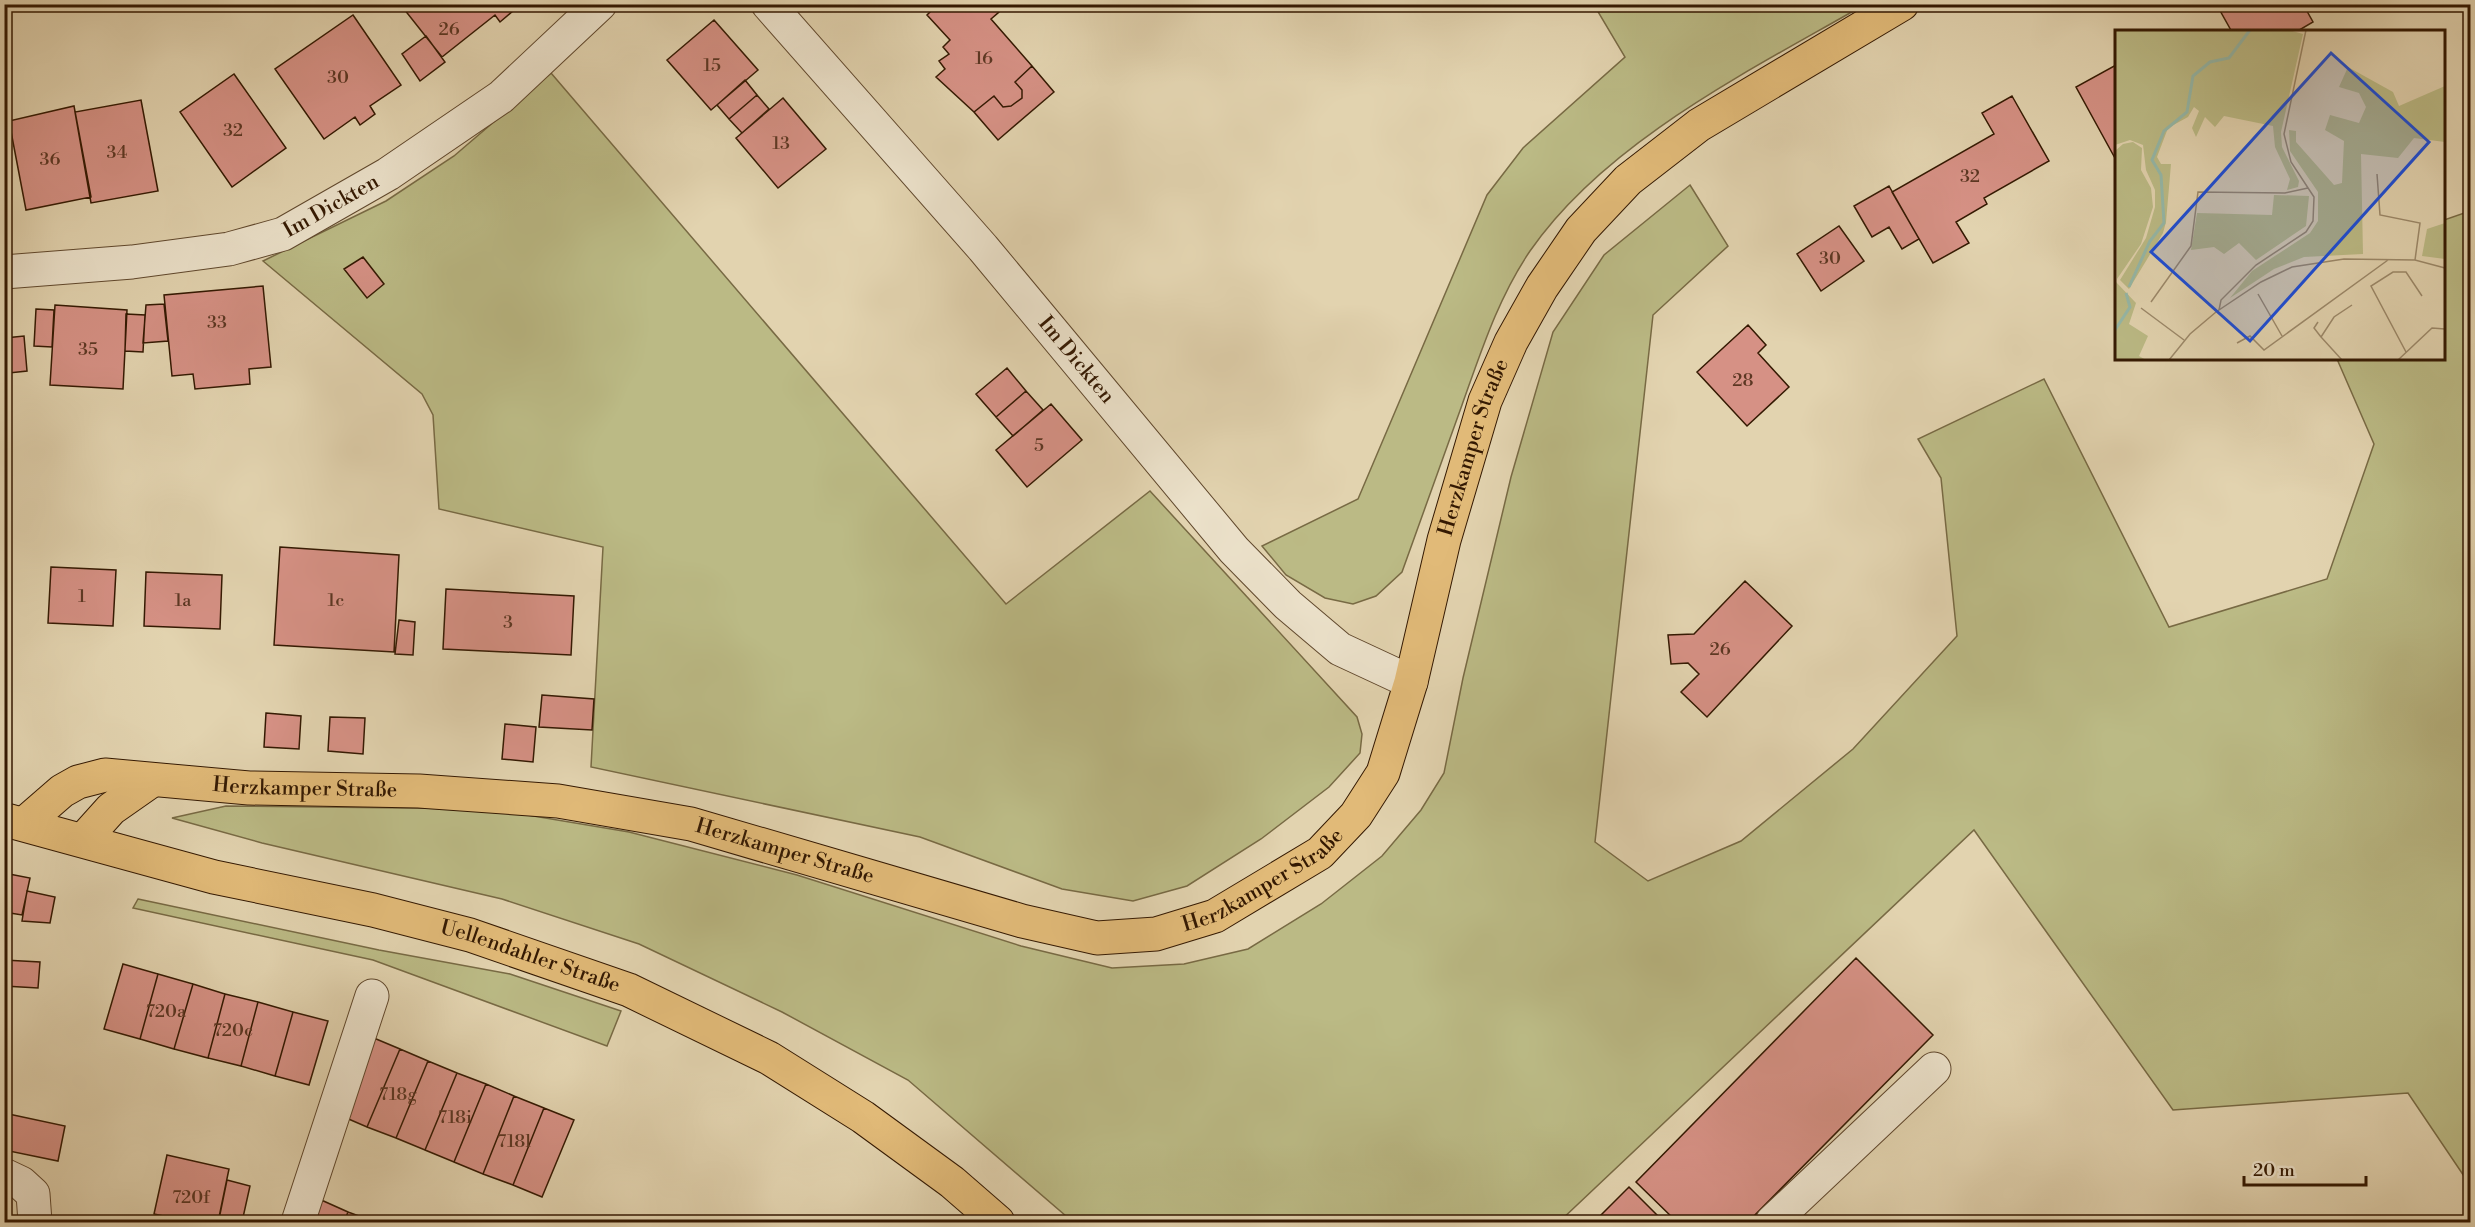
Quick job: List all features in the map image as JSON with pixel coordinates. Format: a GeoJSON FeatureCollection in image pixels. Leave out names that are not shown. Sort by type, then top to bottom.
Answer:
{"type":"FeatureCollection","features":[{"type":"Feature","properties":{"kind":"main road","name":"Herzkamper Straße"},"geometry":{"type":"LineString","coordinates":[[14,822],[78,782],[105,775],[151,781],[249,788],[419,791],[558,801],[691,824],[1054,928],[1097,938],[1156,934],[1215,916],[1320,853],[1356,815],[1383,773],[1411,682],[1444,540],[1485,401],[1511,342],[1542,287],[1581,230],[1628,180],[1699,125],[1902,4]]}},
{"type":"Feature","properties":{"kind":"main road"},"geometry":{"type":"LineString","coordinates":[[84,839],[111,809],[151,781]]}},
{"type":"Feature","properties":{"kind":"main road","name":"Uellendahler Straße"},"geometry":{"type":"LineString","coordinates":[[14,822],[84,839],[214,877],[373,910],[470,935],[629,990],[769,1058],[854,1111],[952,1182],[998,1222]]}},
{"type":"Feature","properties":{"kind":"street","name":"Im Dickten"},"geometry":{"type":"LineString","coordinates":[[4,272],[132,262],[229,249],[283,234],[388,174],[501,97],[600,4]]}},
{"type":"Feature","properties":{"kind":"street","name":"Im Dickten"},"geometry":{"type":"LineString","coordinates":[[768,4],[983,248],[1234,550],[1288,605],[1340,649],[1411,682]]}},
{"type":"Feature","properties":{"kind":"street"},"geometry":{"type":"LineString","coordinates":[[298,1222],[372,996]]}},
{"type":"Feature","properties":{"kind":"street"},"geometry":{"type":"LineString","coordinates":[[1772,1222],[1934,1069]]}},
{"type":"Feature","properties":{"kind":"street"},"geometry":{"type":"LineString","coordinates":[[4,1175],[21,1183],[33,1194],[34,1222]]}},
{"type":"Feature","properties":{"kind":"shaded area"},"geometry":{"type":"Polygon","coordinates":[[[1594,5],[1864,5],[1775,55],[1683,111],[1598,175],[1562,212],[1530,251],[1499,306],[1402,572],[1376,596],[1353,604],[1325,598],[1286,575],[1262,546],[1358,499],[1487,195],[1523,148],[1625,57],[1594,5]]]}},
{"type":"Feature","properties":{"kind":"shaded area"},"geometry":{"type":"Polygon","coordinates":[[[551,73],[1006,604],[1150,491],[1357,717],[1362,734],[1360,753],[1329,787],[1261,839],[1187,886],[1133,901],[1062,889],[920,837],[591,767],[603,547],[439,509],[433,415],[422,394],[263,261],[386,201],[454,156],[551,73]]]}},
{"type":"Feature","properties":{"kind":"shaded area"},"geometry":{"type":"Polygon","coordinates":[[[1690,185],[1728,246],[1653,315],[1595,842],[1648,881],[1741,841],[1853,749],[1957,636],[1941,478],[1918,439],[2044,379],[2169,627],[2327,579],[2374,444],[2337,360],[2445,360],[2445,220],[2470,211],[2470,1185],[2408,1093],[2173,1110],[1974,830],[1559,1222],[1073,1222],[908,1080],[782,1012],[639,944],[502,899],[262,843],[172,818],[226,806],[492,809],[629,832],[797,875],[1021,946],[1112,968],[1184,964],[1248,949],[1321,904],[1382,856],[1421,810],[1444,773],[1463,678],[1511,477],[1553,332],[1604,255],[1690,185]]]}},
{"type":"Feature","properties":{"kind":"shaded area"},"geometry":{"type":"Polygon","coordinates":[[[138,899],[379,950],[510,974],[621,1011],[607,1046],[373,960],[133,908],[138,899]]]}},
{"type":"Feature","properties":{"kind":"building"},"geometry":{"type":"Polygon","coordinates":[[[400,4],[521,4],[500,22],[495,15],[442,57],[400,4]]]}},
{"type":"Feature","properties":{"kind":"building"},"geometry":{"type":"Polygon","coordinates":[[[833,4],[857,4],[850,10],[836,8],[833,4]]]}},
{"type":"Feature","properties":{"kind":"building"},"geometry":{"type":"Polygon","coordinates":[[[938,4],[1000,4],[999,12],[991,19],[1032,66],[1015,82],[1022,90],[1022,98],[1011,106],[1003,107],[994,96],[974,112],[936,77],[945,69],[939,61],[949,54],[943,47],[950,40],[927,15],[938,4]]]}},
{"type":"Feature","properties":{"kind":"building"},"geometry":{"type":"Polygon","coordinates":[[[2224,4],[2303,4],[2313,22],[2299,30],[2231,30],[2218,7],[2224,4]]]}},
{"type":"Feature","properties":{"kind":"building"},"geometry":{"type":"Polygon","coordinates":[[[353,15],[401,85],[370,106],[375,114],[360,125],[355,117],[324,139],[275,69],[353,15]]]}},
{"type":"Feature","properties":{"kind":"building"},"geometry":{"type":"Polygon","coordinates":[[[714,20],[758,70],[711,110],[667,60],[714,20]]]}},
{"type":"Feature","properties":{"kind":"building"},"geometry":{"type":"Polygon","coordinates":[[[426,36],[445,62],[420,81],[402,54],[426,36]]]}},
{"type":"Feature","properties":{"kind":"building"},"geometry":{"type":"Polygon","coordinates":[[[1032,66],[1054,92],[998,140],[974,112],[994,96],[1003,107],[1011,106],[1022,98],[1022,90],[1015,82],[1032,66]]]}},
{"type":"Feature","properties":{"kind":"building"},"geometry":{"type":"Polygon","coordinates":[[[2115,66],[2115,158],[2076,87],[2115,66]]]}},
{"type":"Feature","properties":{"kind":"building"},"geometry":{"type":"Polygon","coordinates":[[[234,74],[286,148],[232,187],[180,112],[234,74]]]}},
{"type":"Feature","properties":{"kind":"building"},"geometry":{"type":"Polygon","coordinates":[[[745,80],[757,95],[729,119],[717,105],[745,80]]]}},
{"type":"Feature","properties":{"kind":"building"},"geometry":{"type":"Polygon","coordinates":[[[757,95],[769,109],[742,133],[729,119],[757,95]]]}},
{"type":"Feature","properties":{"kind":"building"},"geometry":{"type":"Polygon","coordinates":[[[2012,96],[2049,161],[1984,198],[1987,204],[1956,222],[1969,243],[1933,263],[1892,192],[1994,134],[1982,113],[2012,96]]]}},
{"type":"Feature","properties":{"kind":"building"},"geometry":{"type":"Polygon","coordinates":[[[783,98],[826,149],[778,188],[736,138],[783,98]]]}},
{"type":"Feature","properties":{"kind":"building"},"geometry":{"type":"Polygon","coordinates":[[[141,100],[158,191],[91,203],[75,112],[141,100]]]}},
{"type":"Feature","properties":{"kind":"building"},"geometry":{"type":"Polygon","coordinates":[[[74,106],[91,197],[26,210],[9,121],[74,106]]]}},
{"type":"Feature","properties":{"kind":"building"},"geometry":{"type":"Polygon","coordinates":[[[1889,186],[1919,239],[1902,249],[1889,227],[1872,237],[1854,206],[1889,186]]]}},
{"type":"Feature","properties":{"kind":"building"},"geometry":{"type":"Polygon","coordinates":[[[1839,226],[1864,261],[1821,291],[1797,254],[1839,226]]]}},
{"type":"Feature","properties":{"kind":"building"},"geometry":{"type":"Polygon","coordinates":[[[363,257],[384,284],[367,298],[344,269],[363,257]]]}},
{"type":"Feature","properties":{"kind":"building"},"geometry":{"type":"Polygon","coordinates":[[[263,286],[271,367],[249,369],[250,384],[195,389],[193,374],[172,376],[164,295],[263,286]]]}},
{"type":"Feature","properties":{"kind":"building"},"geometry":{"type":"Polygon","coordinates":[[[164,304],[168,341],[143,343],[146,305],[164,304]]]}},
{"type":"Feature","properties":{"kind":"building"},"geometry":{"type":"Polygon","coordinates":[[[55,305],[127,310],[123,389],[50,385],[55,305]]]}},
{"type":"Feature","properties":{"kind":"building"},"geometry":{"type":"Polygon","coordinates":[[[36,309],[54,310],[52,347],[34,346],[36,309]]]}},
{"type":"Feature","properties":{"kind":"building"},"geometry":{"type":"Polygon","coordinates":[[[126,314],[145,315],[143,352],[125,351],[126,314]]]}},
{"type":"Feature","properties":{"kind":"building"},"geometry":{"type":"Polygon","coordinates":[[[1748,325],[1766,345],[1758,353],[1789,387],[1747,426],[1697,372],[1748,325]]]}},
{"type":"Feature","properties":{"kind":"building"},"geometry":{"type":"Polygon","coordinates":[[[4,336],[10,381],[4,382],[4,336]]]}},
{"type":"Feature","properties":{"kind":"building"},"geometry":{"type":"Polygon","coordinates":[[[24,336],[27,371],[9,373],[5,338],[24,336]]]}},
{"type":"Feature","properties":{"kind":"building"},"geometry":{"type":"Polygon","coordinates":[[[1007,368],[1026,391],[996,417],[976,394],[1007,368]]]}},
{"type":"Feature","properties":{"kind":"building"},"geometry":{"type":"Polygon","coordinates":[[[1026,391],[1043,410],[1013,436],[996,417],[1026,391]]]}},
{"type":"Feature","properties":{"kind":"building"},"geometry":{"type":"Polygon","coordinates":[[[1051,404],[1082,440],[1027,487],[996,450],[1051,404]]]}},
{"type":"Feature","properties":{"kind":"building"},"geometry":{"type":"Polygon","coordinates":[[[280,547],[399,555],[394,652],[274,645],[280,547]]]}},
{"type":"Feature","properties":{"kind":"building"},"geometry":{"type":"Polygon","coordinates":[[[51,567],[116,570],[113,626],[48,623],[51,567]]]}},
{"type":"Feature","properties":{"kind":"building"},"geometry":{"type":"Polygon","coordinates":[[[146,572],[222,575],[220,629],[144,626],[146,572]]]}},
{"type":"Feature","properties":{"kind":"building"},"geometry":{"type":"Polygon","coordinates":[[[1745,581],[1792,626],[1707,717],[1681,692],[1699,674],[1688,663],[1671,664],[1668,635],[1694,634],[1745,581]]]}},
{"type":"Feature","properties":{"kind":"building"},"geometry":{"type":"Polygon","coordinates":[[[446,589],[574,596],[571,655],[443,649],[446,589]]]}},
{"type":"Feature","properties":{"kind":"building"},"geometry":{"type":"Polygon","coordinates":[[[399,620],[415,622],[413,655],[395,654],[399,620]]]}},
{"type":"Feature","properties":{"kind":"building"},"geometry":{"type":"Polygon","coordinates":[[[542,695],[594,699],[592,730],[539,727],[542,695]]]}},
{"type":"Feature","properties":{"kind":"building"},"geometry":{"type":"Polygon","coordinates":[[[266,713],[301,716],[299,749],[264,747],[266,713]]]}},
{"type":"Feature","properties":{"kind":"building"},"geometry":{"type":"Polygon","coordinates":[[[330,717],[365,718],[363,754],[328,751],[330,717]]]}},
{"type":"Feature","properties":{"kind":"building"},"geometry":{"type":"Polygon","coordinates":[[[505,724],[536,727],[533,762],[502,759],[505,724]]]}},
{"type":"Feature","properties":{"kind":"building"},"geometry":{"type":"Polygon","coordinates":[[[4,873],[30,878],[22,915],[4,912],[4,873]]]}},
{"type":"Feature","properties":{"kind":"building"},"geometry":{"type":"Polygon","coordinates":[[[27,891],[55,897],[50,923],[22,921],[27,891]]]}},
{"type":"Feature","properties":{"kind":"building"},"geometry":{"type":"Polygon","coordinates":[[[1856,958],[1933,1035],[1748,1222],[1677,1222],[1636,1182],[1856,958]]]}},
{"type":"Feature","properties":{"kind":"building"},"geometry":{"type":"Polygon","coordinates":[[[4,960],[40,962],[38,988],[4,986],[4,960]]]}},
{"type":"Feature","properties":{"kind":"building"},"geometry":{"type":"Polygon","coordinates":[[[123,964],[158,974],[140,1039],[104,1029],[123,964]]]}},
{"type":"Feature","properties":{"kind":"building"},"geometry":{"type":"Polygon","coordinates":[[[158,974],[193,984],[174,1049],[140,1039],[158,974]]]}},
{"type":"Feature","properties":{"kind":"building"},"geometry":{"type":"Polygon","coordinates":[[[193,984],[225,994],[208,1058],[174,1049],[193,984]]]}},
{"type":"Feature","properties":{"kind":"building"},"geometry":{"type":"Polygon","coordinates":[[[225,994],[258,1002],[241,1066],[208,1058],[225,994]]]}},
{"type":"Feature","properties":{"kind":"building"},"geometry":{"type":"Polygon","coordinates":[[[258,1002],[293,1012],[275,1076],[241,1066],[258,1002]]]}},
{"type":"Feature","properties":{"kind":"building"},"geometry":{"type":"Polygon","coordinates":[[[293,1012],[328,1021],[309,1085],[275,1076],[293,1012]]]}},
{"type":"Feature","properties":{"kind":"building"},"geometry":{"type":"Polygon","coordinates":[[[369,1036],[400,1049],[367,1127],[337,1114],[369,1036]]]}},
{"type":"Feature","properties":{"kind":"building"},"geometry":{"type":"Polygon","coordinates":[[[400,1049],[428,1061],[396,1138],[367,1127],[400,1049]]]}},
{"type":"Feature","properties":{"kind":"building"},"geometry":{"type":"Polygon","coordinates":[[[428,1061],[457,1073],[425,1150],[396,1138],[428,1061]]]}},
{"type":"Feature","properties":{"kind":"building"},"geometry":{"type":"Polygon","coordinates":[[[457,1073],[486,1084],[454,1162],[425,1150],[457,1073]]]}},
{"type":"Feature","properties":{"kind":"building"},"geometry":{"type":"Polygon","coordinates":[[[486,1084],[514,1096],[483,1174],[454,1162],[486,1084]]]}},
{"type":"Feature","properties":{"kind":"building"},"geometry":{"type":"Polygon","coordinates":[[[514,1096],[544,1108],[513,1185],[483,1174],[514,1096]]]}},
{"type":"Feature","properties":{"kind":"building"},"geometry":{"type":"Polygon","coordinates":[[[544,1108],[574,1120],[542,1197],[513,1185],[544,1108]]]}},
{"type":"Feature","properties":{"kind":"building"},"geometry":{"type":"Polygon","coordinates":[[[4,1113],[65,1126],[58,1161],[4,1150],[4,1113]]]}},
{"type":"Feature","properties":{"kind":"building"},"geometry":{"type":"Polygon","coordinates":[[[167,1155],[229,1169],[218,1222],[192,1222],[154,1214],[167,1155]]]}},
{"type":"Feature","properties":{"kind":"building"},"geometry":{"type":"Polygon","coordinates":[[[227,1180],[250,1186],[242,1222],[219,1219],[227,1180]]]}},
{"type":"Feature","properties":{"kind":"building"},"geometry":{"type":"Polygon","coordinates":[[[1629,1187],[1664,1222],[1594,1222],[1629,1187]]]}},
{"type":"Feature","properties":{"kind":"building"},"geometry":{"type":"Polygon","coordinates":[[[319,1199],[348,1212],[344,1222],[309,1222],[319,1199]]]}},
{"type":"Feature","properties":{"kind":"building"},"geometry":{"type":"Polygon","coordinates":[[[348,1212],[375,1222],[344,1222],[348,1212]]]}}]}
